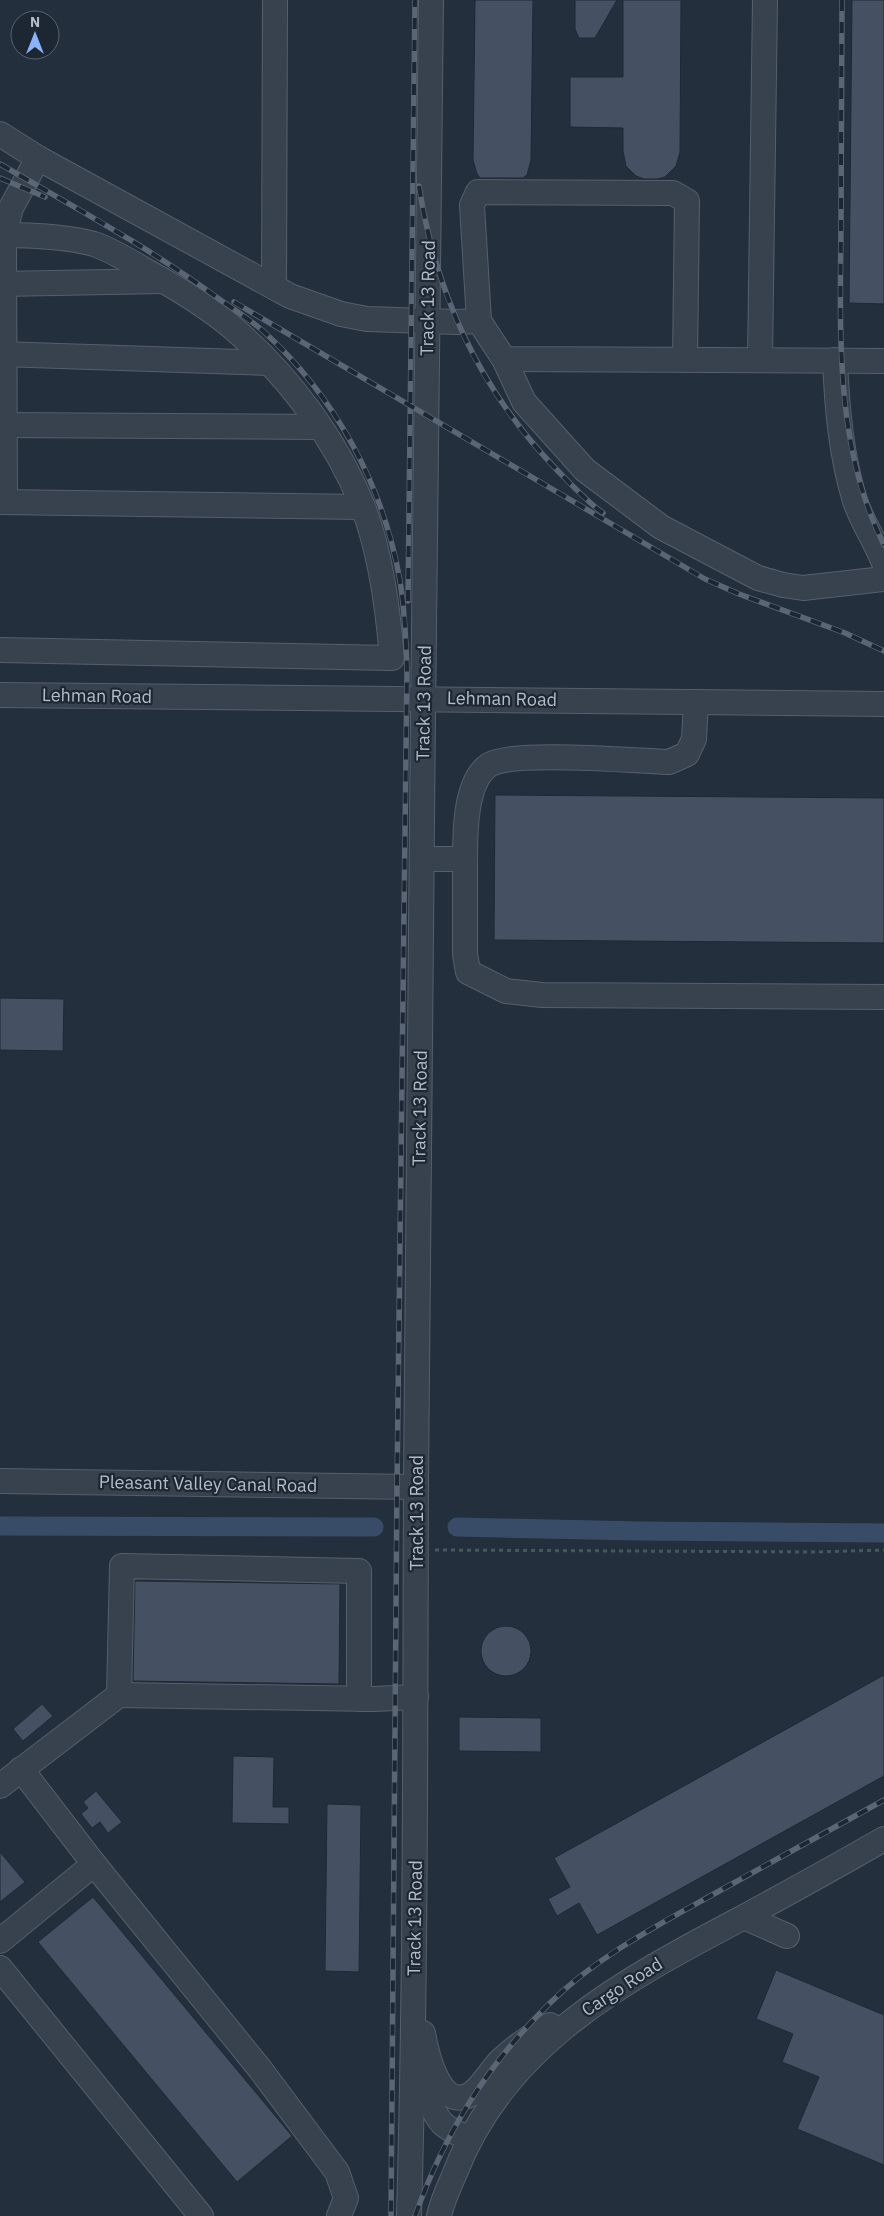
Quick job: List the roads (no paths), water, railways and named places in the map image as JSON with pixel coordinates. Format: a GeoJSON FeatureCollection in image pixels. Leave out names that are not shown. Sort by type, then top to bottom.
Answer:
{"type":"FeatureCollection","features":[{"type":"Feature","properties":{"kind":"street"},"geometry":{"type":"LineString","coordinates":[[274,287],[275,0]]}},
{"type":"Feature","properties":{"kind":"street","name":"Track 13 Road"},"geometry":{"type":"LineString","coordinates":[[409,2216],[414,1984],[416,1487],[431,0]]}},
{"type":"Feature","properties":{"kind":"street"},"geometry":{"type":"LineString","coordinates":[[760,360],[765,0]]}},
{"type":"Feature","properties":{"kind":"street"},"geometry":{"type":"LineString","coordinates":[[0,134],[38,158],[290,296],[341,314],[367,319],[479,321]]}},
{"type":"Feature","properties":{"kind":"street"},"geometry":{"type":"LineString","coordinates":[[38,158],[11,208],[2,235],[3,502],[363,507]]}},
{"type":"Feature","properties":{"kind":"street"},"geometry":{"type":"LineString","coordinates":[[685,360],[687,201],[673,193],[478,192],[472,205],[479,321],[504,359],[524,402],[585,470],[661,527],[758,578],[803,588],[884,580]]}},
{"type":"Feature","properties":{"kind":"street"},"geometry":{"type":"LineString","coordinates":[[0,650],[392,658],[388,615],[378,562],[363,507],[337,453],[301,400],[269,363],[232,327],[179,289],[95,244],[67,239],[2,235]]}},
{"type":"Feature","properties":{"kind":"street"},"geometry":{"type":"LineString","coordinates":[[2,284],[163,281]]}},
{"type":"Feature","properties":{"kind":"street"},"geometry":{"type":"LineString","coordinates":[[2,354],[269,363]]}},
{"type":"Feature","properties":{"kind":"street"},"geometry":{"type":"LineString","coordinates":[[504,359],[884,361]]}},
{"type":"Feature","properties":{"kind":"street"},"geometry":{"type":"LineString","coordinates":[[834,360],[837,410],[853,493],[884,564]]}},
{"type":"Feature","properties":{"kind":"street"},"geometry":{"type":"LineString","coordinates":[[2,425],[319,427]]}},
{"type":"Feature","properties":{"kind":"street","name":"Lehman Road"},"geometry":{"type":"LineString","coordinates":[[0,695],[884,704]]}},
{"type":"Feature","properties":{"kind":"street"},"geometry":{"type":"LineString","coordinates":[[696,702],[694,738],[687,754],[669,762],[529,757],[501,760],[488,766],[473,787],[466,822],[465,954],[468,972],[506,991],[542,995],[884,997]]}},
{"type":"Feature","properties":{"kind":"street"},"geometry":{"type":"LineString","coordinates":[[423,859],[465,859]]}},
{"type":"Feature","properties":{"kind":"street","name":"Pleasant Valley Canal Road"},"geometry":{"type":"LineString","coordinates":[[0,1482],[416,1487]]}},
{"type":"Feature","properties":{"kind":"street"},"geometry":{"type":"LineString","coordinates":[[119,1695],[122,1566],[132,1566],[359,1571],[359,1699]]}},
{"type":"Feature","properties":{"kind":"street"},"geometry":{"type":"LineString","coordinates":[[0,1786],[119,1695],[359,1699],[416,1697]]}},
{"type":"Feature","properties":{"kind":"street"},"geometry":{"type":"LineString","coordinates":[[21,1769],[94,1864],[260,2069],[337,2172],[344,2210]]}},
{"type":"Feature","properties":{"kind":"street","name":"Cargo Road"},"geometry":{"type":"LineString","coordinates":[[439,2216],[469,2139],[485,2114],[518,2070],[557,2032],[596,2003],[674,1954],[884,1838]]}},
{"type":"Feature","properties":{"kind":"street"},"geometry":{"type":"LineString","coordinates":[[0,1941],[94,1864]]}},
{"type":"Feature","properties":{"kind":"street"},"geometry":{"type":"LineString","coordinates":[[744,1917],[786,1936]]}},
{"type":"Feature","properties":{"kind":"street"},"geometry":{"type":"LineString","coordinates":[[0,1968],[201,2216]]}},
{"type":"Feature","properties":{"kind":"street"},"geometry":{"type":"LineString","coordinates":[[414,1984],[425,2047],[434,2076],[452,2095],[465,2097],[471,2094],[515,2047],[558,2020],[596,2003]]}},
{"type":"Feature","properties":{"kind":"street"},"geometry":{"type":"LineString","coordinates":[[418,2008],[427,2082],[437,2115],[443,2124],[469,2139]]}},
{"type":"Feature","properties":{"kind":"waterway"},"geometry":{"type":"LineString","coordinates":[[0,1526],[374,1527]]}},
{"type":"Feature","properties":{"kind":"waterway"},"geometry":{"type":"LineString","coordinates":[[457,1527],[884,1533]]}},
{"type":"Feature","properties":{"kind":"railway"},"geometry":{"type":"LineString","coordinates":[[408,601],[415,0]]}},
{"type":"Feature","properties":{"kind":"railway"},"geometry":{"type":"LineString","coordinates":[[842,0],[840,309],[844,390],[856,469],[868,508],[884,545]]}},
{"type":"Feature","properties":{"kind":"railway"},"geometry":{"type":"LineString","coordinates":[[0,164],[166,262],[252,322],[288,356],[312,383],[333,413],[352,444],[368,476],[382,510],[400,581],[407,671],[397,1486],[391,2216]]}},
{"type":"Feature","properties":{"kind":"railway"},"geometry":{"type":"LineString","coordinates":[[0,178],[45,197]]}},
{"type":"Feature","properties":{"kind":"railway"},"geometry":{"type":"LineString","coordinates":[[419,186],[437,265],[465,338],[483,373],[504,406],[529,438],[556,469],[603,513]]}},
{"type":"Feature","properties":{"kind":"railway"},"geometry":{"type":"LineString","coordinates":[[234,302],[705,579],[739,594],[845,633],[884,651]]}},
{"type":"Feature","properties":{"kind":"railway"},"geometry":{"type":"LineString","coordinates":[[415,2216],[454,2129],[487,2076],[526,2028],[567,1987],[606,1957],[648,1931],[884,1800]]}}]}
